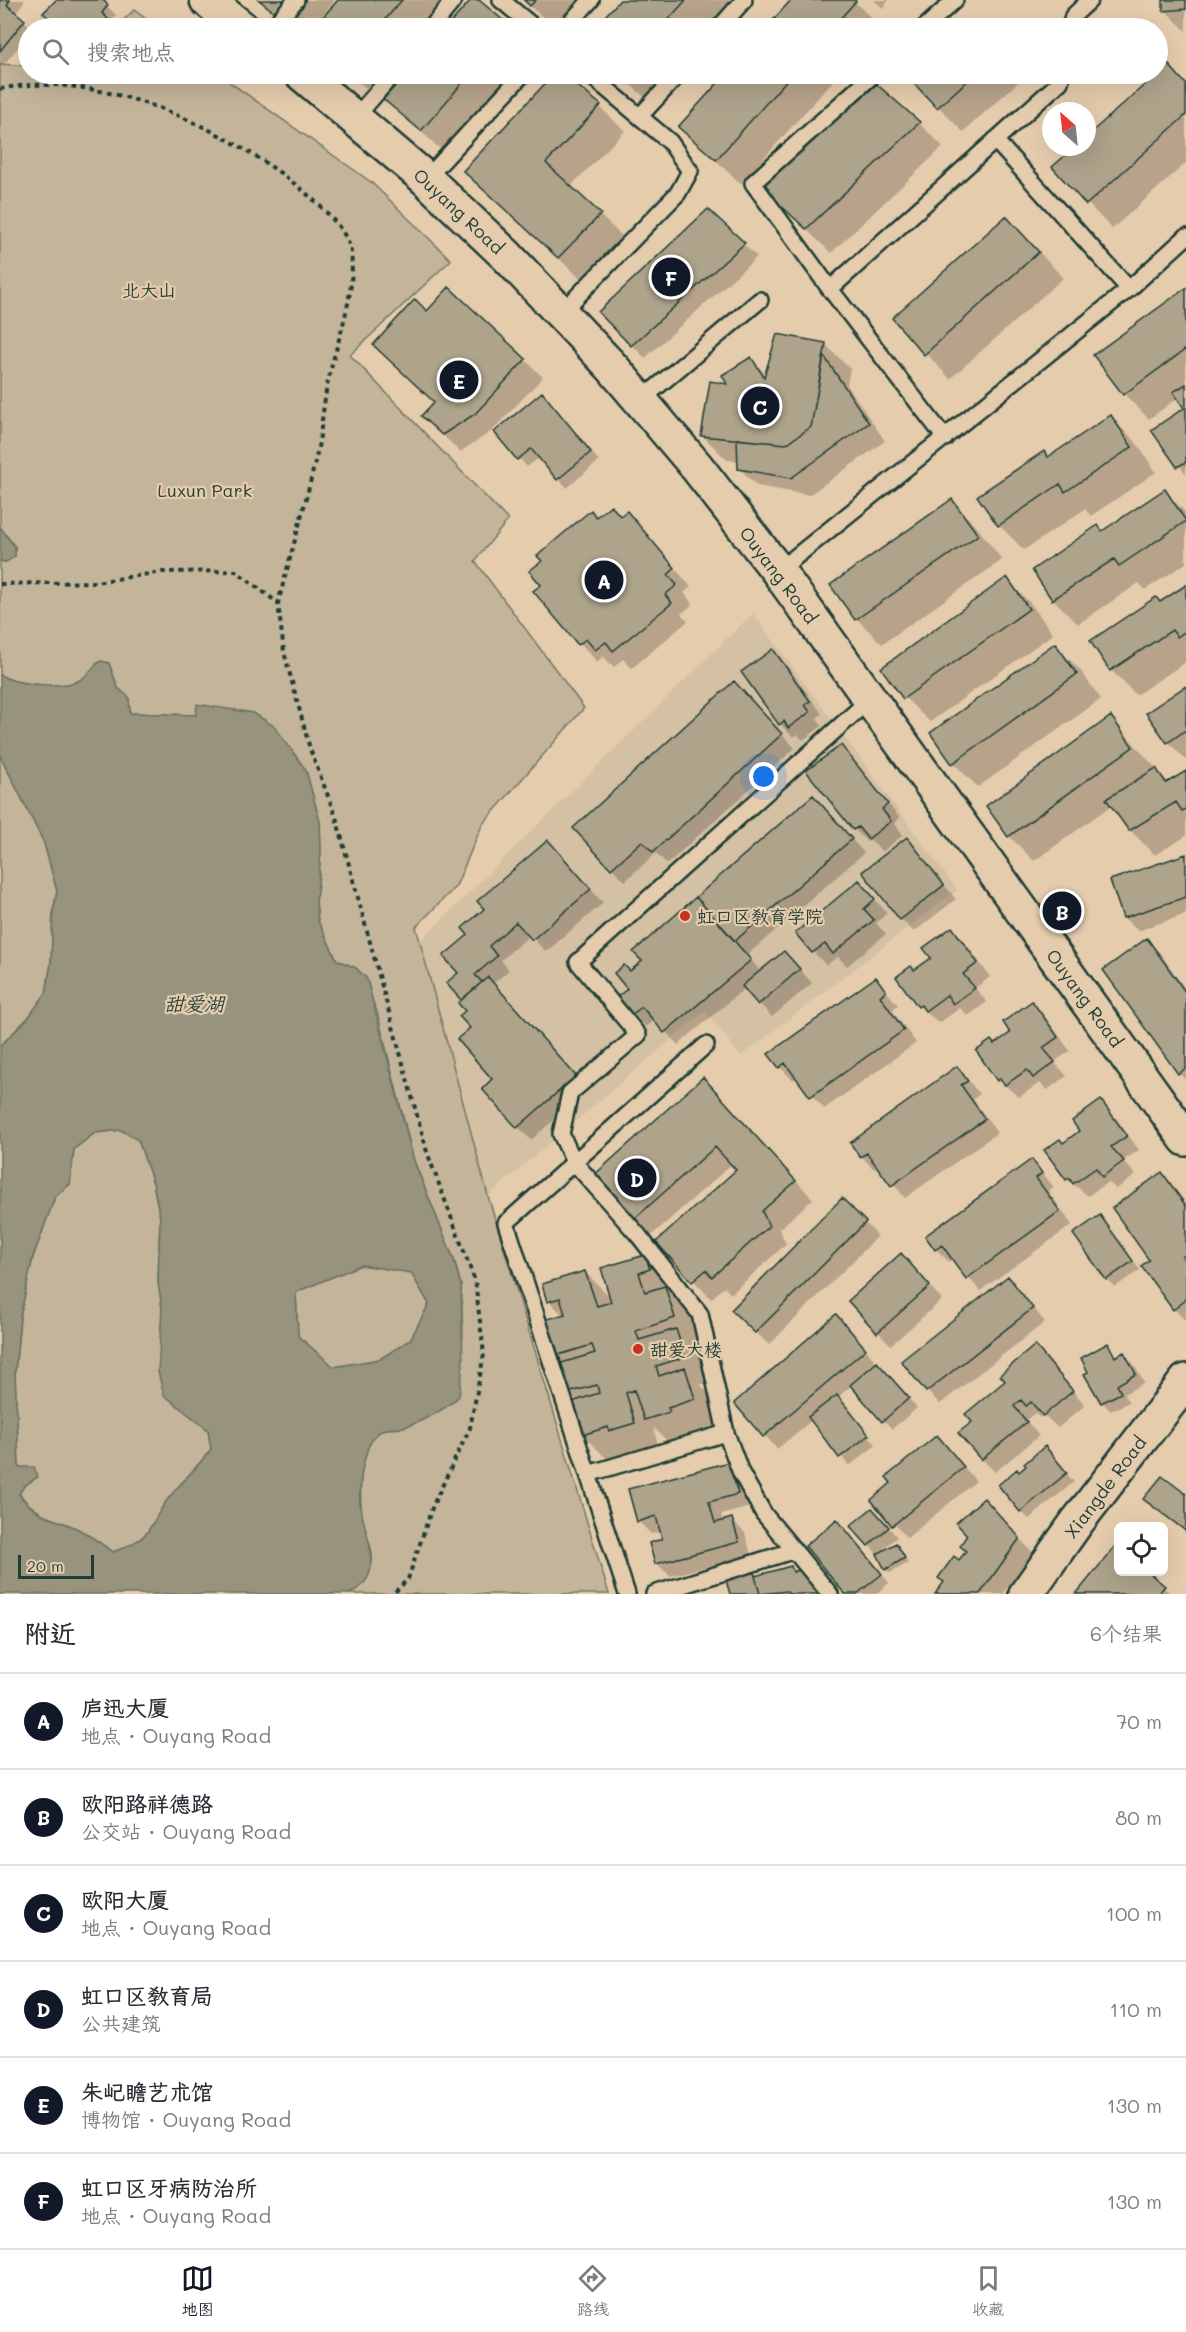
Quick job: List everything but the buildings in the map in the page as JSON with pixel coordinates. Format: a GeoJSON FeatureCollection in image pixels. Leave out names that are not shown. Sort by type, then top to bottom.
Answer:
{"type":"FeatureCollection","features":[{"type":"Feature","properties":{"kind":"street"},"geometry":{"type":"LineString","coordinates":[[207,0],[230,18]]}},
{"type":"Feature","properties":{"kind":"street","name":"Ouyang Road"},"geometry":{"type":"LineString","coordinates":[[314,84],[426,179],[561,313],[640,401],[778,571],[1186,1139]]}},
{"type":"Feature","properties":{"kind":"street","name":"Xiangde Road"},"geometry":{"type":"LineString","coordinates":[[1026,1594],[1077,1522],[1186,1381]]}},
{"type":"Feature","properties":{"kind":"lane"},"geometry":{"type":"LineString","coordinates":[[281,18],[296,0]]}},
{"type":"Feature","properties":{"kind":"lane"},"geometry":{"type":"LineString","coordinates":[[439,18],[454,0]]}},
{"type":"Feature","properties":{"kind":"lane"},"geometry":{"type":"LineString","coordinates":[[501,0],[523,18]]}},
{"type":"Feature","properties":{"kind":"lane"},"geometry":{"type":"LineString","coordinates":[[574,18],[591,0]]}},
{"type":"Feature","properties":{"kind":"lane"},"geometry":{"type":"LineString","coordinates":[[728,18],[744,0]]}},
{"type":"Feature","properties":{"kind":"lane"},"geometry":{"type":"LineString","coordinates":[[935,18],[955,0]]}},
{"type":"Feature","properties":{"kind":"lane"},"geometry":{"type":"LineString","coordinates":[[1072,18],[1090,0]]}},
{"type":"Feature","properties":{"kind":"lane"},"geometry":{"type":"LineString","coordinates":[[355,118],[384,84]]}},
{"type":"Feature","properties":{"kind":"lane"},"geometry":{"type":"LineString","coordinates":[[426,179],[514,84]]}},
{"type":"Feature","properties":{"kind":"lane"},"geometry":{"type":"LineString","coordinates":[[561,313],[678,193],[690,171],[670,142],[601,84]]}},
{"type":"Feature","properties":{"kind":"lane"},"geometry":{"type":"LineString","coordinates":[[640,116],[670,84]]}},
{"type":"Feature","properties":{"kind":"lane"},"geometry":{"type":"LineString","coordinates":[[863,84],[753,183],[830,289],[945,438]]}},
{"type":"Feature","properties":{"kind":"lane"},"geometry":{"type":"LineString","coordinates":[[830,289],[1058,84]]}},
{"type":"Feature","properties":{"kind":"lane"},"geometry":{"type":"LineString","coordinates":[[994,140],[1129,289]]}},
{"type":"Feature","properties":{"kind":"lane"},"geometry":{"type":"LineString","coordinates":[[778,571],[1129,289],[1186,237]]}},
{"type":"Feature","properties":{"kind":"lane"},"geometry":{"type":"LineString","coordinates":[[640,401],[759,300]]}},
{"type":"Feature","properties":{"kind":"lane"},"geometry":{"type":"LineString","coordinates":[[830,1594],[792,1551],[764,1514],[741,1473],[726,1433],[700,1314],[639,1236],[574,1162],[561,1134],[570,1093],[638,1035],[579,962],[778,779],[870,699]]}},
{"type":"Feature","properties":{"kind":"lane"},"geometry":{"type":"LineString","coordinates":[[627,1594],[506,1223],[706,1045]]}},
{"type":"Feature","properties":{"kind":"lane"},"geometry":{"type":"LineString","coordinates":[[588,1474],[726,1433]]}},
{"type":"Feature","properties":{"kind":"lane"},"geometry":{"type":"LineString","coordinates":[[654,1594],[792,1551]]}},
{"type":"Feature","properties":{"kind":"path"},"geometry":{"type":"LineString","coordinates":[[0,89],[12,86],[70,87],[130,98],[196,122],[244,149],[298,187],[330,215],[351,251],[347,308],[329,379],[317,453],[278,603],[286,663],[310,749],[336,817],[427,1152],[475,1281],[484,1354],[470,1428],[433,1505],[408,1579],[393,1594]]}},
{"type":"Feature","properties":{"kind":"path"},"geometry":{"type":"LineString","coordinates":[[0,584],[96,582],[162,572],[236,571],[278,603]]}},
{"type":"Feature","properties":{"kind":"shaded area","name":"虹口区教育学院"},"geometry":{"type":"Polygon","coordinates":[[[753,613],[957,890],[741,1056],[705,1011],[488,1196],[420,941],[753,613]]]}},
{"type":"Feature","properties":{"kind":"green space"},"geometry":{"type":"Polygon","coordinates":[[[134,10],[145,18],[126,18],[134,10]]]}},
{"type":"Feature","properties":{"kind":"green space","name":"Luxun Park"},"geometry":{"type":"Polygon","coordinates":[[[0,64],[18,65],[18,84],[232,84],[371,182],[451,260],[350,355],[508,520],[475,561],[584,708],[482,825],[456,886],[416,927],[488,1196],[609,1594],[349,1594],[365,1581],[372,1562],[372,1552],[362,1516],[361,1472],[364,1457],[369,1444],[376,1435],[386,1429],[400,1428],[463,1338],[461,1285],[454,1260],[414,1161],[377,1011],[356,968],[337,960],[318,921],[316,902],[321,852],[320,822],[306,771],[274,726],[253,713],[197,705],[196,715],[130,713],[129,698],[118,688],[108,663],[96,664],[82,680],[68,684],[26,683],[0,675],[0,561],[6,562],[15,556],[15,547],[0,527],[0,64]]]}},
{"type":"Feature","properties":{"kind":"green space"},"geometry":{"type":"Polygon","coordinates":[[[0,755],[44,843],[57,891],[46,994],[28,1018],[0,1046],[0,755]]]}},
{"type":"Feature","properties":{"kind":"green space"},"geometry":{"type":"Polygon","coordinates":[[[121,1130],[138,1139],[153,1183],[160,1217],[158,1282],[162,1308],[190,1415],[208,1430],[211,1449],[168,1499],[148,1531],[136,1541],[113,1552],[83,1532],[50,1518],[30,1506],[19,1493],[24,1486],[19,1467],[15,1373],[20,1317],[33,1257],[55,1197],[70,1184],[74,1149],[95,1133],[121,1130]]]}},
{"type":"Feature","properties":{"kind":"green space"},"geometry":{"type":"Polygon","coordinates":[[[361,1265],[411,1272],[429,1304],[410,1340],[380,1359],[334,1367],[298,1336],[296,1292],[361,1265]]]}},
{"type":"Feature","properties":{"kind":"water"},"geometry":{"type":"Polygon","coordinates":[[[0,527],[15,547],[15,556],[6,562],[0,561],[0,527]]]}},
{"type":"Feature","properties":{"kind":"water","name":"甜爱湖"},"geometry":{"type":"Polygon","coordinates":[[[101,661],[109,663],[118,688],[129,697],[130,713],[196,715],[197,704],[253,713],[274,726],[306,770],[320,822],[321,852],[316,903],[318,921],[337,960],[356,968],[367,979],[414,1161],[454,1260],[461,1285],[463,1365],[459,1396],[448,1406],[422,1420],[405,1427],[381,1431],[370,1443],[360,1485],[360,1504],[369,1541],[371,1566],[368,1577],[361,1586],[349,1594],[0,1594],[0,1046],[28,1018],[46,993],[57,891],[44,843],[0,755],[0,675],[28,683],[52,685],[73,683],[86,676],[101,661]],[[121,1130],[95,1133],[74,1149],[70,1184],[55,1197],[33,1257],[20,1317],[15,1373],[19,1467],[34,1467],[38,1477],[24,1486],[19,1494],[37,1511],[79,1529],[113,1552],[136,1541],[148,1531],[168,1499],[211,1449],[208,1430],[164,1395],[158,1372],[162,1308],[158,1282],[160,1217],[153,1183],[138,1140],[121,1130]],[[361,1265],[296,1292],[298,1336],[334,1367],[380,1359],[410,1340],[429,1304],[411,1273],[361,1265]]]}},
{"type":"Feature","properties":{"kind":"place","name":"虹口区牙病防治所"},"geometry":{"type":"Point","coordinates":[671,277]}},
{"type":"Feature","properties":{"kind":"place","name":"朱屺瞻艺术馆"},"geometry":{"type":"Point","coordinates":[459,380]}},
{"type":"Feature","properties":{"kind":"place","name":"欧阳大厦"},"geometry":{"type":"Point","coordinates":[760,406]}},
{"type":"Feature","properties":{"kind":"place","name":"庐迅大厦"},"geometry":{"type":"Point","coordinates":[604,580]}},
{"type":"Feature","properties":{"kind":"place","name":"欧阳路祥德路"},"geometry":{"type":"Point","coordinates":[1062,911]}},
{"type":"Feature","properties":{"kind":"place","name":"虹口区教育学院"},"geometry":{"type":"Point","coordinates":[685,916]}},
{"type":"Feature","properties":{"kind":"place","name":"虹口区教育局"},"geometry":{"type":"Point","coordinates":[637,1178]}},
{"type":"Feature","properties":{"kind":"place","name":"甜爱大楼"},"geometry":{"type":"Point","coordinates":[638,1349]}},
{"type":"Feature","properties":{"kind":"park label","name":"北大山"},"geometry":{"type":"Point","coordinates":[149,290]}}]}
